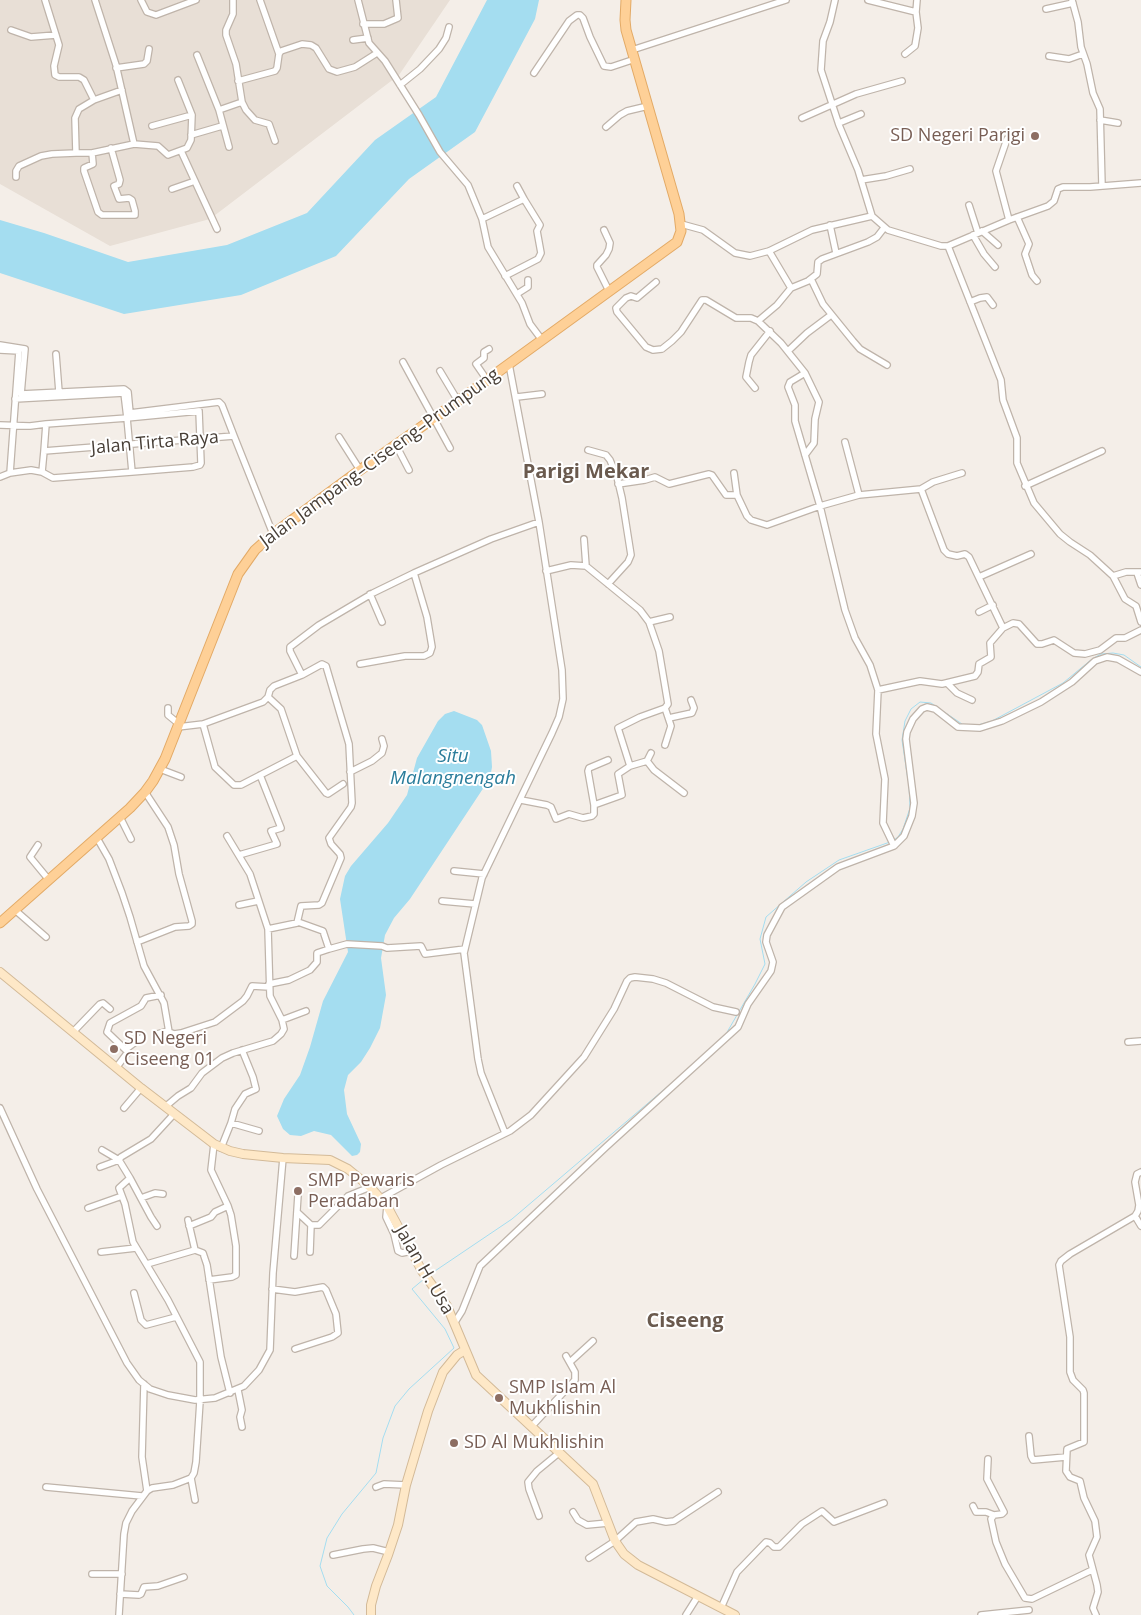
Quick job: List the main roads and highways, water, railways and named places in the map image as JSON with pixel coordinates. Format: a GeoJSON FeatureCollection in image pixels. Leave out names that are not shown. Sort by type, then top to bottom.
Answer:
{"type":"FeatureCollection","features":[{"type":"Feature","properties":{"kind":"main road","name":"Jalan Jampang–Ciseeng–Prumpung"},"geometry":{"type":"LineString","coordinates":[[0,923],[97,838],[145,792],[160,769],[238,574],[255,550],[273,534],[360,470],[673,246],[680,236],[681,224],[625,20],[626,0]]}},
{"type":"Feature","properties":{"kind":"water"},"geometry":{"type":"Polygon","coordinates":[[[487,0],[539,0],[535,19],[475,132],[409,179],[336,256],[241,295],[124,314],[0,273],[0,220],[128,262],[227,245],[307,213],[375,140],[436,97],[487,0]]]}},
{"type":"Feature","properties":{"kind":"water","name":"Situ Malangnengah"},"geometry":{"type":"Polygon","coordinates":[[[454,711],[477,720],[482,725],[491,751],[492,767],[490,778],[410,899],[394,918],[385,935],[381,958],[386,995],[380,1028],[361,1062],[348,1075],[344,1090],[347,1114],[361,1144],[360,1152],[352,1156],[331,1135],[314,1131],[301,1136],[290,1135],[283,1129],[277,1116],[284,1099],[300,1075],[323,1001],[348,952],[340,899],[345,876],[351,866],[388,823],[407,795],[417,758],[438,721],[445,714],[454,711]]]}},
{"type":"Feature","properties":{"kind":"waterway"},"geometry":{"type":"LineString","coordinates":[[978,725],[992,721],[1063,683],[1101,654],[1113,653],[1124,655],[1141,667]]}},
{"type":"Feature","properties":{"kind":"waterway"},"geometry":{"type":"LineString","coordinates":[[908,780],[902,740],[905,721],[911,709],[920,702],[931,703],[962,724]]}},
{"type":"Feature","properties":{"kind":"waterway"},"geometry":{"type":"LineString","coordinates":[[894,840],[903,829],[910,808],[909,784]]}},
{"type":"Feature","properties":{"kind":"waterway"},"geometry":{"type":"LineString","coordinates":[[726,1034],[765,964],[760,939],[766,917],[806,882],[839,860],[890,842]]}},
{"type":"Feature","properties":{"kind":"waterway"},"geometry":{"type":"LineString","coordinates":[[429,1275],[512,1219],[694,1064]]}},
{"type":"Feature","properties":{"kind":"waterway"},"geometry":{"type":"LineString","coordinates":[[354,1615],[327,1586],[320,1566],[327,1538],[342,1514],[376,1473],[383,1438],[395,1406],[409,1389],[454,1348],[445,1329],[412,1289],[424,1279]]}},
{"type":"Feature","properties":{"kind":"place","name":"SD Negeri Parigi"},"geometry":{"type":"Point","coordinates":[1035,136]}},
{"type":"Feature","properties":{"kind":"place","name":"SD Negeri Ciseeng 01"},"geometry":{"type":"Point","coordinates":[114,1049]}},
{"type":"Feature","properties":{"kind":"place","name":"SMP Pewaris Peradaban"},"geometry":{"type":"Point","coordinates":[298,1191]}},
{"type":"Feature","properties":{"kind":"place","name":"SMP Islam Al Mukhlishin"},"geometry":{"type":"Point","coordinates":[499,1398]}},
{"type":"Feature","properties":{"kind":"place","name":"SD Al Mukhlishin"},"geometry":{"type":"Point","coordinates":[454,1443]}},
{"type":"Feature","properties":{"kind":"district","name":"Parigi Mekar"},"geometry":{"type":"Point","coordinates":[586,472]}},
{"type":"Feature","properties":{"kind":"district","name":"Ciseeng"},"geometry":{"type":"Point","coordinates":[685,1321]}}]}
